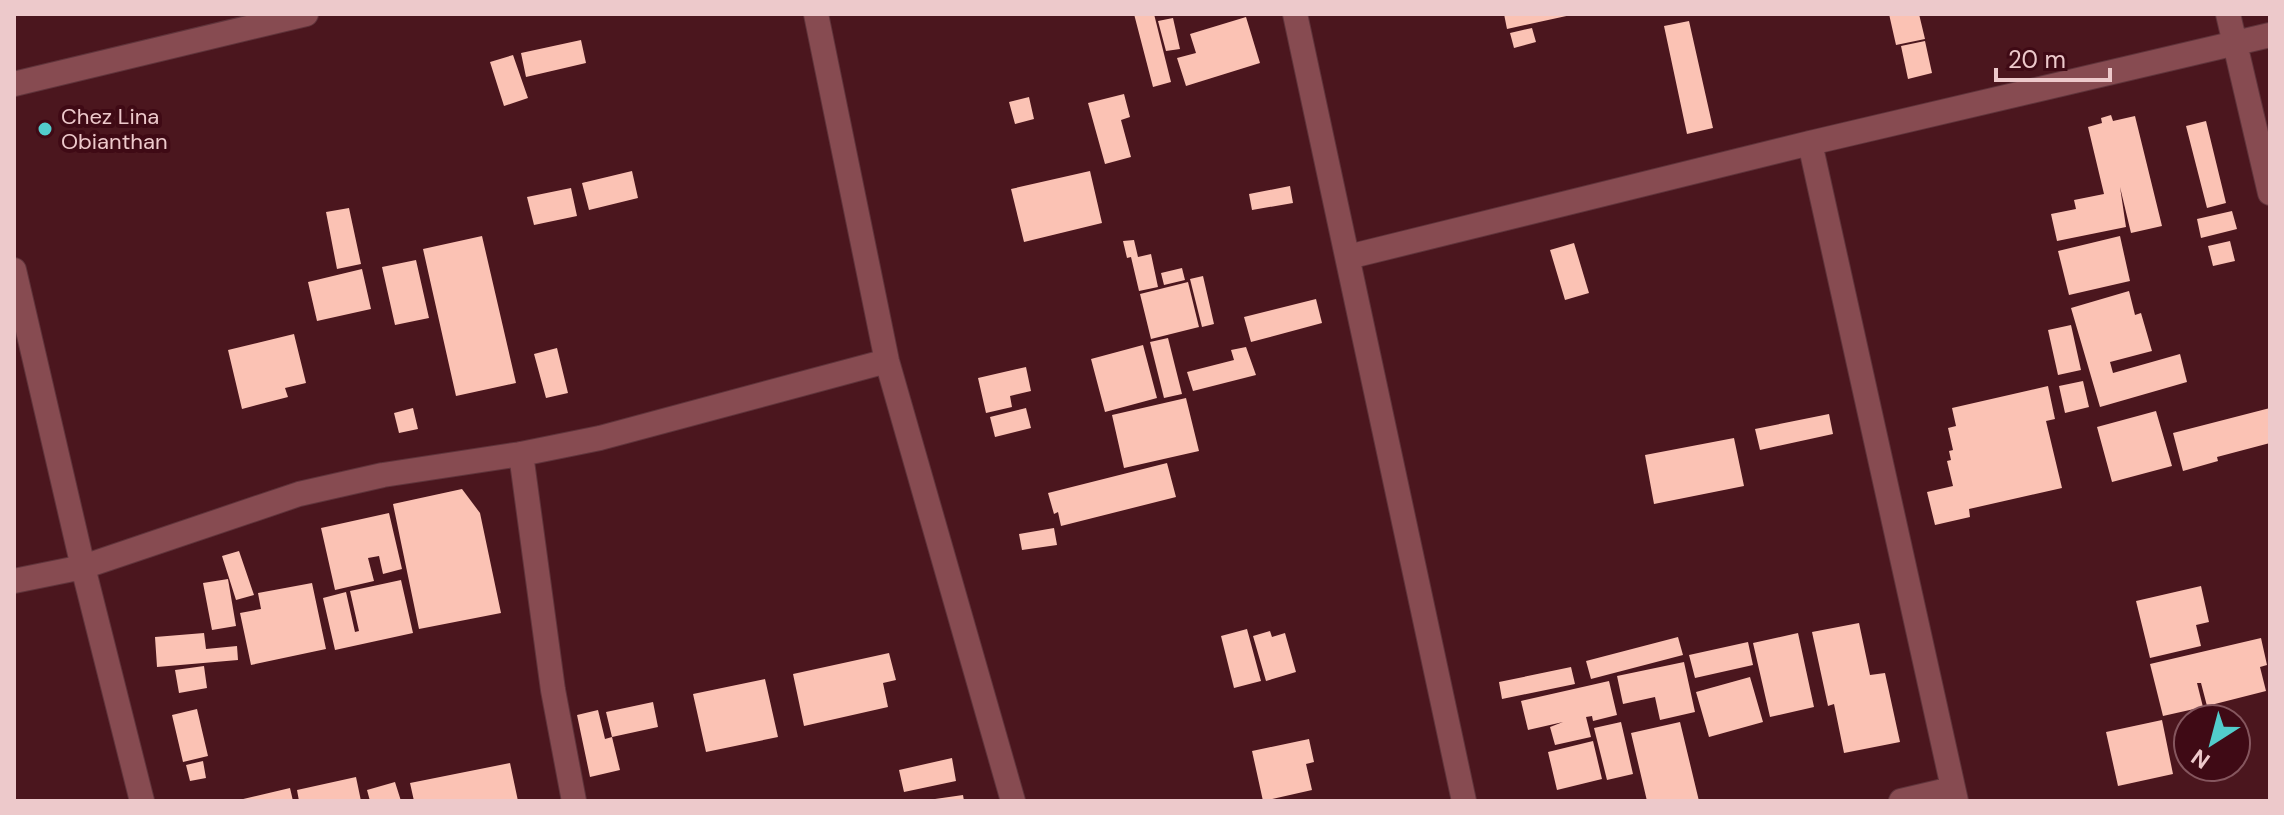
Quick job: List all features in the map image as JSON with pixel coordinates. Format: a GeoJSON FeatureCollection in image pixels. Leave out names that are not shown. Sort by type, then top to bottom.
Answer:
{"type":"FeatureCollection","features":[{"type":"Feature","properties":{"kind":"street"},"geometry":{"type":"LineString","coordinates":[[14,84],[306,14]]}},
{"type":"Feature","properties":{"kind":"street"},"geometry":{"type":"LineString","coordinates":[[816,14],[887,361],[1013,801]]}},
{"type":"Feature","properties":{"kind":"street"},"geometry":{"type":"LineString","coordinates":[[1295,14],[1464,801]]}},
{"type":"Feature","properties":{"kind":"street"},"geometry":{"type":"LineString","coordinates":[[2228,14],[2270,193]]}},
{"type":"Feature","properties":{"kind":"street"},"geometry":{"type":"LineString","coordinates":[[1348,257],[1810,143],[2270,35]]}},
{"type":"Feature","properties":{"kind":"street"},"geometry":{"type":"LineString","coordinates":[[1810,143],[1954,795],[1901,801]]}},
{"type":"Feature","properties":{"kind":"street"},"geometry":{"type":"LineString","coordinates":[[14,270],[83,567],[142,801]]}},
{"type":"Feature","properties":{"kind":"street"},"geometry":{"type":"LineString","coordinates":[[14,581],[83,567],[299,494],[383,475],[521,454],[600,438],[887,361]]}},
{"type":"Feature","properties":{"kind":"street"},"geometry":{"type":"LineString","coordinates":[[521,454],[553,690],[574,801]]}},
{"type":"Feature","properties":{"kind":"building"},"geometry":{"type":"Polygon","coordinates":[[[1134,14],[1154,14],[1171,82],[1153,87],[1134,14]]]}},
{"type":"Feature","properties":{"kind":"building"},"geometry":{"type":"Polygon","coordinates":[[[1504,14],[1571,14],[1571,15],[1507,29],[1504,14]]]}},
{"type":"Feature","properties":{"kind":"building"},"geometry":{"type":"Polygon","coordinates":[[[1889,14],[1919,14],[1925,39],[1896,45],[1889,14]]]}},
{"type":"Feature","properties":{"kind":"building"},"geometry":{"type":"Polygon","coordinates":[[[1246,17],[1260,63],[1186,86],[1177,58],[1196,53],[1190,34],[1246,17]]]}},
{"type":"Feature","properties":{"kind":"building"},"geometry":{"type":"Polygon","coordinates":[[[1173,18],[1180,49],[1166,51],[1158,21],[1173,18]]]}},
{"type":"Feature","properties":{"kind":"building"},"geometry":{"type":"Polygon","coordinates":[[[1689,21],[1713,128],[1687,134],[1664,26],[1689,21]]]}},
{"type":"Feature","properties":{"kind":"building"},"geometry":{"type":"Polygon","coordinates":[[[1532,28],[1536,42],[1514,48],[1510,33],[1532,28]]]}},
{"type":"Feature","properties":{"kind":"building"},"geometry":{"type":"Polygon","coordinates":[[[581,40],[586,63],[526,77],[521,53],[581,40]]]}},
{"type":"Feature","properties":{"kind":"building"},"geometry":{"type":"Polygon","coordinates":[[[1925,41],[1932,73],[1908,79],[1901,46],[1925,41]]]}},
{"type":"Feature","properties":{"kind":"building"},"geometry":{"type":"Polygon","coordinates":[[[513,55],[528,98],[504,106],[490,62],[513,55]]]}},
{"type":"Feature","properties":{"kind":"building"},"geometry":{"type":"Polygon","coordinates":[[[1124,94],[1130,117],[1121,120],[1131,157],[1105,164],[1088,103],[1124,94]]]}},
{"type":"Feature","properties":{"kind":"building"},"geometry":{"type":"Polygon","coordinates":[[[1029,97],[1034,119],[1015,124],[1009,102],[1029,97]]]}},
{"type":"Feature","properties":{"kind":"building"},"geometry":{"type":"Polygon","coordinates":[[[2111,115],[2113,121],[2135,116],[2162,226],[2131,233],[2120,187],[2126,227],[2057,241],[2051,214],[2076,209],[2074,200],[2104,194],[2088,127],[2102,123],[2101,118],[2111,115]]]}},
{"type":"Feature","properties":{"kind":"building"},"geometry":{"type":"Polygon","coordinates":[[[2206,121],[2226,203],[2207,208],[2186,126],[2206,121]]]}},
{"type":"Feature","properties":{"kind":"building"},"geometry":{"type":"Polygon","coordinates":[[[632,171],[638,198],[589,210],[582,183],[632,171]]]}},
{"type":"Feature","properties":{"kind":"building"},"geometry":{"type":"Polygon","coordinates":[[[1090,171],[1102,223],[1024,242],[1011,189],[1090,171]]]}},
{"type":"Feature","properties":{"kind":"building"},"geometry":{"type":"Polygon","coordinates":[[[1290,186],[1293,203],[1252,210],[1249,194],[1290,186]]]}},
{"type":"Feature","properties":{"kind":"building"},"geometry":{"type":"Polygon","coordinates":[[[571,188],[577,216],[534,225],[527,197],[571,188]]]}},
{"type":"Feature","properties":{"kind":"building"},"geometry":{"type":"Polygon","coordinates":[[[349,208],[361,264],[337,269],[326,212],[349,208]]]}},
{"type":"Feature","properties":{"kind":"building"},"geometry":{"type":"Polygon","coordinates":[[[2232,211],[2237,229],[2201,238],[2197,219],[2232,211]]]}},
{"type":"Feature","properties":{"kind":"building"},"geometry":{"type":"Polygon","coordinates":[[[482,236],[516,383],[456,396],[423,249],[482,236]]]}},
{"type":"Feature","properties":{"kind":"building"},"geometry":{"type":"Polygon","coordinates":[[[2120,236],[2130,281],[2069,295],[2058,251],[2120,236]]]}},
{"type":"Feature","properties":{"kind":"building"},"geometry":{"type":"Polygon","coordinates":[[[1134,240],[1138,257],[1151,254],[1158,287],[1139,291],[1131,257],[1127,258],[1123,241],[1134,240]]]}},
{"type":"Feature","properties":{"kind":"building"},"geometry":{"type":"Polygon","coordinates":[[[2230,241],[2235,261],[2213,266],[2208,246],[2230,241]]]}},
{"type":"Feature","properties":{"kind":"building"},"geometry":{"type":"Polygon","coordinates":[[[1574,243],[1589,293],[1565,300],[1550,250],[1574,243]]]}},
{"type":"Feature","properties":{"kind":"building"},"geometry":{"type":"Polygon","coordinates":[[[416,260],[429,318],[395,325],[382,267],[416,260]]]}},
{"type":"Feature","properties":{"kind":"building"},"geometry":{"type":"Polygon","coordinates":[[[1182,268],[1185,280],[1164,285],[1161,273],[1182,268]]]}},
{"type":"Feature","properties":{"kind":"building"},"geometry":{"type":"Polygon","coordinates":[[[362,269],[371,309],[317,321],[308,282],[362,269]]]}},
{"type":"Feature","properties":{"kind":"building"},"geometry":{"type":"Polygon","coordinates":[[[1203,276],[1214,324],[1202,327],[1190,279],[1203,276]]]}},
{"type":"Feature","properties":{"kind":"building"},"geometry":{"type":"Polygon","coordinates":[[[1188,282],[1199,327],[1151,339],[1140,294],[1188,282]]]}},
{"type":"Feature","properties":{"kind":"building"},"geometry":{"type":"Polygon","coordinates":[[[2129,291],[2135,315],[2141,313],[2152,351],[2110,362],[2113,373],[2180,354],[2187,382],[2100,407],[2071,308],[2129,291]]]}},
{"type":"Feature","properties":{"kind":"building"},"geometry":{"type":"Polygon","coordinates":[[[1316,299],[1322,323],[1251,342],[1244,317],[1316,299]]]}},
{"type":"Feature","properties":{"kind":"building"},"geometry":{"type":"Polygon","coordinates":[[[2071,325],[2081,370],[2058,375],[2048,330],[2071,325]]]}},
{"type":"Feature","properties":{"kind":"building"},"geometry":{"type":"Polygon","coordinates":[[[294,334],[306,383],[285,388],[288,397],[242,409],[228,350],[294,334]]]}},
{"type":"Feature","properties":{"kind":"building"},"geometry":{"type":"Polygon","coordinates":[[[1168,338],[1182,394],[1164,398],[1150,342],[1168,338]]]}},
{"type":"Feature","properties":{"kind":"building"},"geometry":{"type":"Polygon","coordinates":[[[1143,345],[1157,398],[1105,412],[1091,359],[1143,345]]]}},
{"type":"Feature","properties":{"kind":"building"},"geometry":{"type":"Polygon","coordinates":[[[1246,347],[1256,375],[1193,391],[1187,372],[1234,360],[1231,350],[1246,347]]]}},
{"type":"Feature","properties":{"kind":"building"},"geometry":{"type":"Polygon","coordinates":[[[557,348],[568,393],[546,398],[534,354],[557,348]]]}},
{"type":"Feature","properties":{"kind":"building"},"geometry":{"type":"Polygon","coordinates":[[[1026,367],[1031,391],[1010,396],[1012,407],[986,413],[978,378],[1026,367]]]}},
{"type":"Feature","properties":{"kind":"building"},"geometry":{"type":"Polygon","coordinates":[[[2083,381],[2089,407],[2065,413],[2059,386],[2083,381]]]}},
{"type":"Feature","properties":{"kind":"building"},"geometry":{"type":"Polygon","coordinates":[[[2048,386],[2055,419],[2046,421],[2062,488],[1969,509],[1970,517],[1935,525],[1927,492],[1953,486],[1947,461],[1951,460],[1949,451],[1953,450],[1948,428],[1956,426],[1952,408],[2048,386]]]}},
{"type":"Feature","properties":{"kind":"building"},"geometry":{"type":"Polygon","coordinates":[[[1186,398],[1199,451],[1124,468],[1112,415],[1186,398]]]}},
{"type":"Feature","properties":{"kind":"building"},"geometry":{"type":"Polygon","coordinates":[[[413,408],[418,429],[399,433],[394,413],[413,408]]]}},
{"type":"Feature","properties":{"kind":"building"},"geometry":{"type":"Polygon","coordinates":[[[1026,408],[1031,428],[995,437],[990,417],[1026,408]]]}},
{"type":"Feature","properties":{"kind":"building"},"geometry":{"type":"Polygon","coordinates":[[[2270,408],[2270,443],[2217,457],[2218,461],[2183,471],[2173,433],[2270,408]]]}},
{"type":"Feature","properties":{"kind":"building"},"geometry":{"type":"Polygon","coordinates":[[[2156,411],[2172,466],[2112,482],[2097,427],[2156,411]]]}},
{"type":"Feature","properties":{"kind":"building"},"geometry":{"type":"Polygon","coordinates":[[[1829,414],[1833,434],[1760,450],[1755,429],[1829,414]]]}},
{"type":"Feature","properties":{"kind":"building"},"geometry":{"type":"Polygon","coordinates":[[[1734,438],[1744,486],[1654,504],[1645,455],[1734,438]]]}},
{"type":"Feature","properties":{"kind":"building"},"geometry":{"type":"Polygon","coordinates":[[[1167,463],[1176,497],[1061,526],[1058,512],[1054,514],[1048,493],[1167,463]]]}},
{"type":"Feature","properties":{"kind":"building"},"geometry":{"type":"Polygon","coordinates":[[[462,489],[480,513],[501,613],[419,629],[393,504],[462,489]]]}},
{"type":"Feature","properties":{"kind":"building"},"geometry":{"type":"Polygon","coordinates":[[[389,513],[402,569],[383,574],[379,556],[368,558],[374,581],[335,590],[321,528],[389,513]]]}},
{"type":"Feature","properties":{"kind":"building"},"geometry":{"type":"Polygon","coordinates":[[[1054,528],[1057,545],[1022,550],[1019,534],[1054,528]]]}},
{"type":"Feature","properties":{"kind":"building"},"geometry":{"type":"Polygon","coordinates":[[[239,551],[254,595],[236,600],[222,556],[239,551]]]}},
{"type":"Feature","properties":{"kind":"building"},"geometry":{"type":"Polygon","coordinates":[[[228,579],[236,626],[212,630],[203,583],[228,579]]]}},
{"type":"Feature","properties":{"kind":"building"},"geometry":{"type":"Polygon","coordinates":[[[401,580],[413,633],[335,650],[323,598],[346,592],[355,632],[359,631],[350,591],[401,580]]]}},
{"type":"Feature","properties":{"kind":"building"},"geometry":{"type":"Polygon","coordinates":[[[312,583],[326,649],[251,665],[240,613],[261,609],[258,593],[312,583]]]}},
{"type":"Feature","properties":{"kind":"building"},"geometry":{"type":"Polygon","coordinates":[[[2201,586],[2209,622],[2196,625],[2201,646],[2150,658],[2136,601],[2201,586]]]}},
{"type":"Feature","properties":{"kind":"building"},"geometry":{"type":"Polygon","coordinates":[[[1859,623],[1870,675],[1885,673],[1900,742],[1844,753],[1834,704],[1828,706],[1812,632],[1859,623]]]}},
{"type":"Feature","properties":{"kind":"building"},"geometry":{"type":"Polygon","coordinates":[[[1247,629],[1261,681],[1234,688],[1221,636],[1247,629]]]}},
{"type":"Feature","properties":{"kind":"building"},"geometry":{"type":"Polygon","coordinates":[[[1270,631],[1272,637],[1285,633],[1296,672],[1266,681],[1253,636],[1270,631]]]}},
{"type":"Feature","properties":{"kind":"building"},"geometry":{"type":"Polygon","coordinates":[[[204,633],[206,649],[237,646],[238,660],[157,667],[155,637],[204,633]]]}},
{"type":"Feature","properties":{"kind":"building"},"geometry":{"type":"Polygon","coordinates":[[[1798,633],[1814,707],[1770,717],[1753,643],[1798,633]]]}},
{"type":"Feature","properties":{"kind":"building"},"geometry":{"type":"Polygon","coordinates":[[[1678,637],[1683,655],[1591,679],[1586,661],[1678,637]]]}},
{"type":"Feature","properties":{"kind":"building"},"geometry":{"type":"Polygon","coordinates":[[[2261,638],[2267,665],[2260,667],[2266,691],[2219,703],[2206,703],[2201,683],[2197,683],[2202,703],[2172,703],[2172,714],[2163,716],[2150,664],[2261,638]]]}},
{"type":"Feature","properties":{"kind":"building"},"geometry":{"type":"Polygon","coordinates":[[[1748,642],[1753,665],[1695,678],[1689,655],[1748,642]]]}},
{"type":"Feature","properties":{"kind":"building"},"geometry":{"type":"Polygon","coordinates":[[[889,653],[896,680],[883,683],[888,707],[804,726],[793,674],[889,653]]]}},
{"type":"Feature","properties":{"kind":"building"},"geometry":{"type":"Polygon","coordinates":[[[1684,662],[1695,712],[1660,720],[1655,697],[1623,704],[1617,676],[1684,662]]]}},
{"type":"Feature","properties":{"kind":"building"},"geometry":{"type":"Polygon","coordinates":[[[204,666],[207,688],[179,693],[175,670],[204,666]]]}},
{"type":"Feature","properties":{"kind":"building"},"geometry":{"type":"Polygon","coordinates":[[[1571,667],[1575,684],[1502,699],[1499,682],[1571,667]]]}},
{"type":"Feature","properties":{"kind":"building"},"geometry":{"type":"Polygon","coordinates":[[[1750,677],[1763,722],[1709,737],[1696,692],[1750,677]]]}},
{"type":"Feature","properties":{"kind":"building"},"geometry":{"type":"Polygon","coordinates":[[[765,679],[778,737],[706,752],[693,694],[765,679]]]}},
{"type":"Feature","properties":{"kind":"building"},"geometry":{"type":"Polygon","coordinates":[[[1609,681],[1617,715],[1593,721],[1592,716],[1586,717],[1591,737],[1555,745],[1550,727],[1563,722],[1528,730],[1521,701],[1609,681]]]}},
{"type":"Feature","properties":{"kind":"building"},"geometry":{"type":"Polygon","coordinates":[[[653,702],[658,727],[612,737],[606,712],[653,702]]]}},
{"type":"Feature","properties":{"kind":"building"},"geometry":{"type":"Polygon","coordinates":[[[197,709],[208,756],[183,762],[172,715],[197,709]]]}},
{"type":"Feature","properties":{"kind":"building"},"geometry":{"type":"Polygon","coordinates":[[[598,710],[605,739],[612,737],[620,770],[590,777],[577,715],[598,710]]]}},
{"type":"Feature","properties":{"kind":"building"},"geometry":{"type":"Polygon","coordinates":[[[2162,720],[2172,774],[2118,786],[2106,732],[2162,720]]]}},
{"type":"Feature","properties":{"kind":"building"},"geometry":{"type":"Polygon","coordinates":[[[1621,722],[1633,774],[1607,780],[1594,728],[1621,722]]]}},
{"type":"Feature","properties":{"kind":"building"},"geometry":{"type":"Polygon","coordinates":[[[1680,722],[1699,801],[1647,801],[1631,733],[1680,722]]]}},
{"type":"Feature","properties":{"kind":"building"},"geometry":{"type":"Polygon","coordinates":[[[1309,739],[1314,762],[1306,764],[1312,790],[1263,801],[1252,751],[1309,739]]]}},
{"type":"Feature","properties":{"kind":"building"},"geometry":{"type":"Polygon","coordinates":[[[1593,741],[1602,779],[1557,790],[1548,752],[1593,741]]]}},
{"type":"Feature","properties":{"kind":"building"},"geometry":{"type":"Polygon","coordinates":[[[952,758],[956,781],[904,792],[899,770],[952,758]]]}},
{"type":"Feature","properties":{"kind":"building"},"geometry":{"type":"Polygon","coordinates":[[[203,761],[206,778],[190,781],[186,765],[203,761]]]}},
{"type":"Feature","properties":{"kind":"building"},"geometry":{"type":"Polygon","coordinates":[[[510,763],[518,801],[414,801],[410,783],[510,763]]]}},
{"type":"Feature","properties":{"kind":"building"},"geometry":{"type":"Polygon","coordinates":[[[356,777],[361,801],[299,801],[297,790],[356,777]]]}},
{"type":"Feature","properties":{"kind":"building"},"geometry":{"type":"Polygon","coordinates":[[[395,782],[401,801],[370,801],[367,790],[395,782]]]}},
{"type":"Feature","properties":{"kind":"building"},"geometry":{"type":"Polygon","coordinates":[[[290,788],[293,801],[239,801],[239,800],[290,788]]]}},
{"type":"Feature","properties":{"kind":"building"},"geometry":{"type":"Polygon","coordinates":[[[963,795],[964,801],[935,801],[935,799],[963,795]]]}},
{"type":"Feature","properties":{"kind":"place","name":"Chez Lina Obianthan"},"geometry":{"type":"Point","coordinates":[45,129]}}]}
